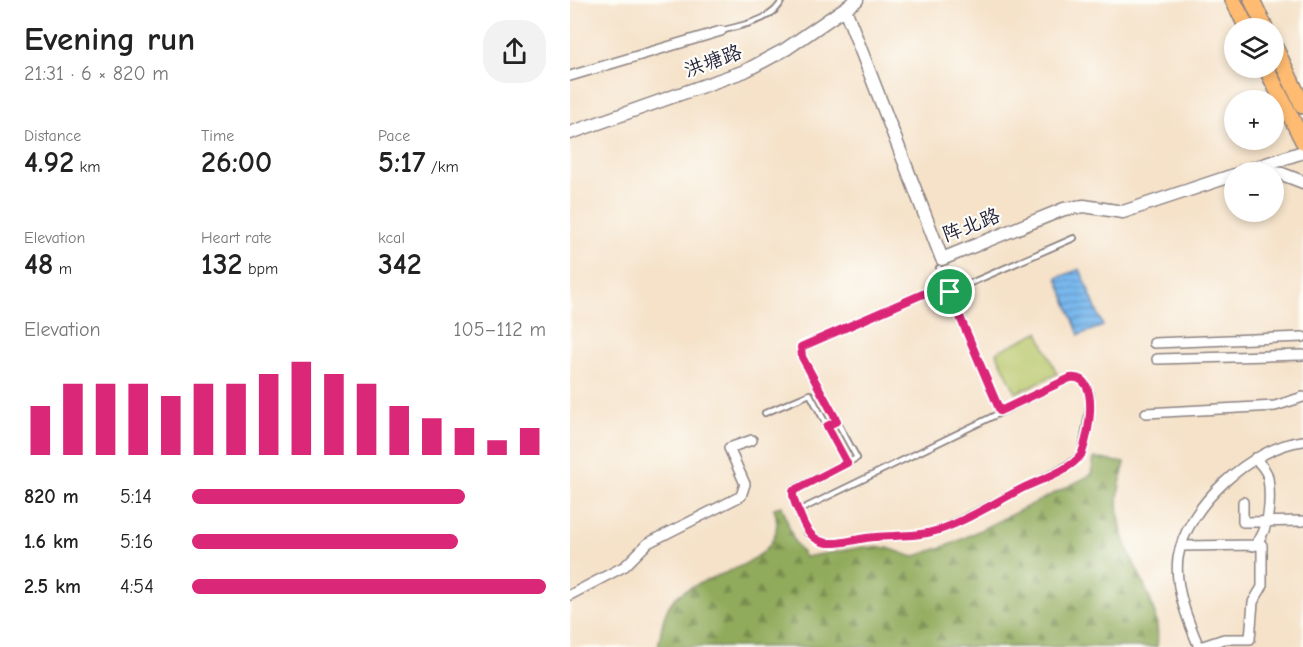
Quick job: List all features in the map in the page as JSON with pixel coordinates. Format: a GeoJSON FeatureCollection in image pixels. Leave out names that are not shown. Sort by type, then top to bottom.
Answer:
{"type":"FeatureCollection","features":[{"type":"Feature","properties":{"kind":"main road"},"geometry":{"type":"LineString","coordinates":[[1233,0],[1242,18]]}},
{"type":"Feature","properties":{"kind":"main road"},"geometry":{"type":"LineString","coordinates":[[1252,0],[1260,18]]}},
{"type":"Feature","properties":{"kind":"main road"},"geometry":{"type":"LineString","coordinates":[[1284,66],[1303,106]]}},
{"type":"Feature","properties":{"kind":"main road"},"geometry":{"type":"LineString","coordinates":[[1271,78],[1303,141]]}},
{"type":"Feature","properties":{"kind":"street","name":"洪塘路"},"geometry":{"type":"LineString","coordinates":[[570,133],[745,71],[786,49],[857,0]]}},
{"type":"Feature","properties":{"kind":"street","name":"阵北路"},"geometry":{"type":"LineString","coordinates":[[845,9],[942,259],[1064,209],[1084,206],[1123,212],[1224,179]]}},
{"type":"Feature","properties":{"kind":"street"},"geometry":{"type":"LineString","coordinates":[[570,76],[720,31]]}},
{"type":"Feature","properties":{"kind":"street","name":"阵北路"},"geometry":{"type":"LineString","coordinates":[[1273,162],[1303,152]]}},
{"type":"Feature","properties":{"kind":"street"},"geometry":{"type":"LineString","coordinates":[[1284,175],[1303,182]]}},
{"type":"Feature","properties":{"kind":"street"},"geometry":{"type":"LineString","coordinates":[[1154,343],[1303,338]]}},
{"type":"Feature","properties":{"kind":"street"},"geometry":{"type":"LineString","coordinates":[[1157,359],[1303,355]]}},
{"type":"Feature","properties":{"kind":"street"},"geometry":{"type":"LineString","coordinates":[[1146,412],[1275,406],[1303,397]]}},
{"type":"Feature","properties":{"kind":"street"},"geometry":{"type":"LineString","coordinates":[[570,595],[625,566],[648,543],[741,496],[745,484],[729,448],[752,440]]}},
{"type":"Feature","properties":{"kind":"street"},"geometry":{"type":"LineString","coordinates":[[1181,546],[1262,545],[1262,588],[1253,602],[1250,639],[1224,639],[1200,647],[1187,619],[1179,580],[1177,563],[1181,546],[1211,496],[1233,473],[1255,458],[1303,441]]}},
{"type":"Feature","properties":{"kind":"street"},"geometry":{"type":"LineString","coordinates":[[1253,546],[1261,538],[1267,522],[1268,478],[1255,458]]}},
{"type":"Feature","properties":{"kind":"street"},"geometry":{"type":"LineString","coordinates":[[1243,502],[1243,522],[1303,521]]}},
{"type":"Feature","properties":{"kind":"lane"},"geometry":{"type":"LineString","coordinates":[[720,31],[768,16],[778,9],[782,0]]}},
{"type":"Feature","properties":{"kind":"lane"},"geometry":{"type":"LineString","coordinates":[[950,292],[1074,238]]}},
{"type":"Feature","properties":{"kind":"lane"},"geometry":{"type":"LineString","coordinates":[[939,268],[1000,411]]}},
{"type":"Feature","properties":{"kind":"lane"},"geometry":{"type":"LineString","coordinates":[[798,511],[1074,377],[1085,383],[1091,394],[1083,450],[1078,459],[939,530],[834,544],[818,540],[807,533],[798,511],[792,495],[795,488],[857,458],[802,357],[801,347],[946,284]]}},
{"type":"Feature","properties":{"kind":"lane"},"geometry":{"type":"LineString","coordinates":[[765,413],[810,394],[847,463]]}},
{"type":"Feature","properties":{"kind":"lane"},"geometry":{"type":"LineString","coordinates":[[827,426],[837,421]]}},
{"type":"Feature","properties":{"kind":"green space"},"geometry":{"type":"Polygon","coordinates":[[[1038,332],[1057,374],[1016,393],[996,352],[1038,332]]]}},
{"type":"Feature","properties":{"kind":"green space"},"geometry":{"type":"Polygon","coordinates":[[[1094,458],[1125,463],[1119,493],[1120,523],[1124,539],[1155,615],[1157,647],[658,647],[665,616],[674,599],[687,589],[742,565],[759,555],[771,543],[777,528],[774,508],[782,506],[794,541],[805,557],[863,547],[888,548],[913,557],[954,543],[1091,475],[1094,458]]]}},
{"type":"Feature","properties":{"kind":"water"},"geometry":{"type":"Polygon","coordinates":[[[1080,269],[1103,326],[1079,335],[1057,278],[1080,269]]]}},
{"type":"Feature","properties":{"kind":"route"},"geometry":{"type":"LineString","coordinates":[[946,284],[950,292],[1000,411],[1063,380],[1078,377],[1085,383],[1091,394],[1081,455],[1060,470],[939,530],[904,536],[874,537],[841,544],[812,537],[807,533],[793,500],[793,491],[847,463],[827,426],[837,421],[800,353],[801,347],[946,284]]}}]}
